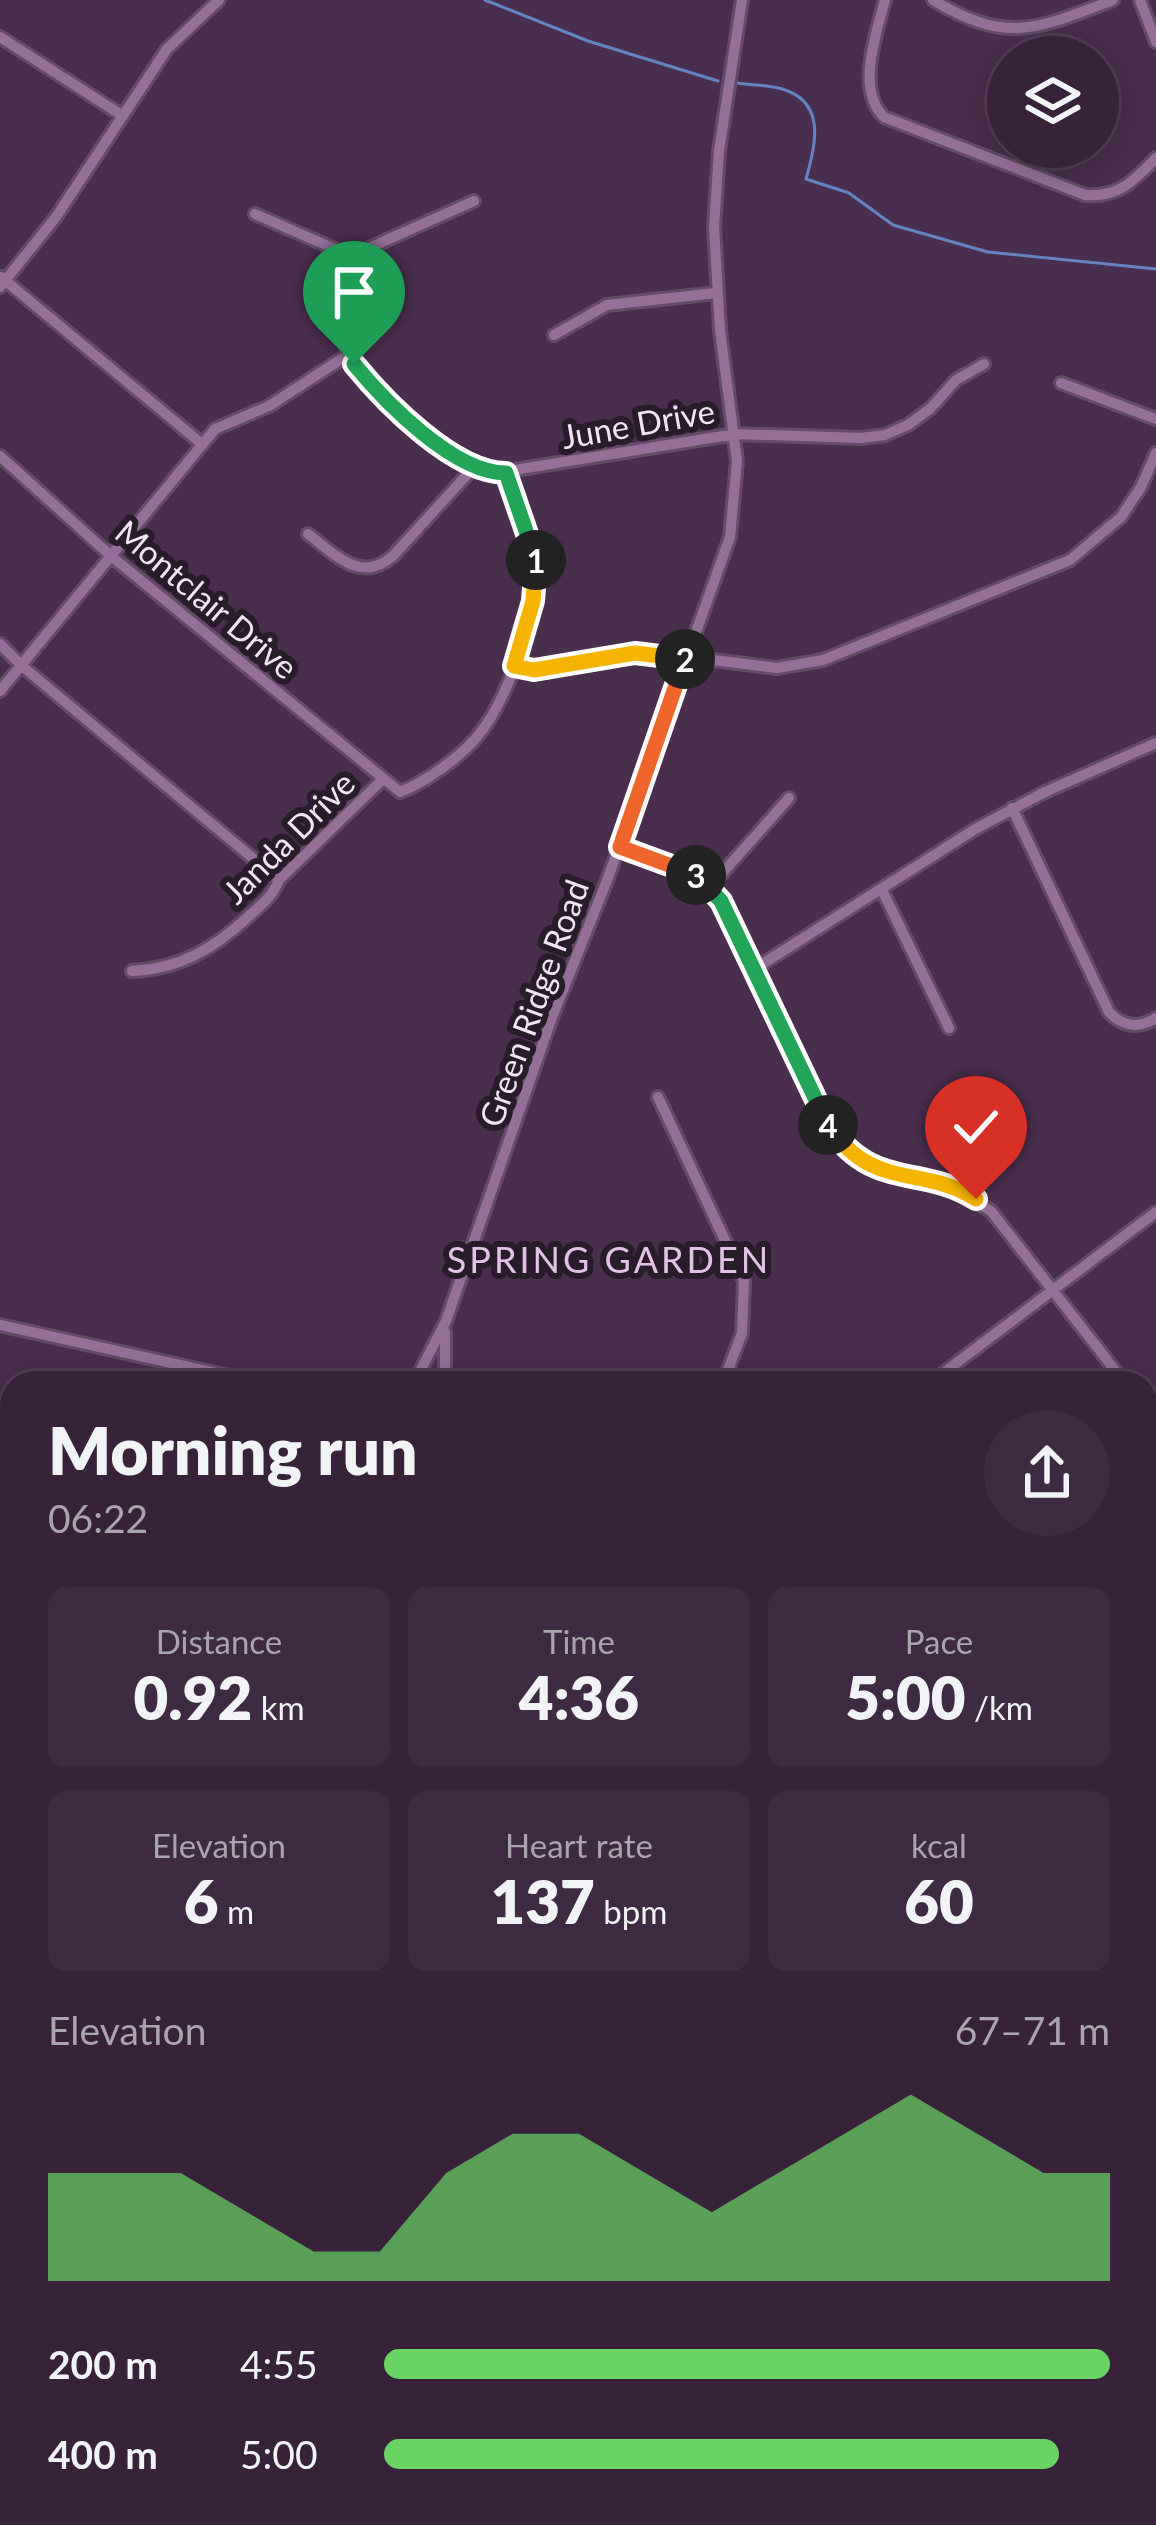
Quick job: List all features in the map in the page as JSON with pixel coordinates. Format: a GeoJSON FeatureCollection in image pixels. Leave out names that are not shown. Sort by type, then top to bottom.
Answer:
{"type":"FeatureCollection","features":[{"type":"Feature","properties":{"kind":"street"},"geometry":{"type":"LineString","coordinates":[[202,444],[2,281],[56,218],[166,49],[200,5],[219,0]]}},
{"type":"Feature","properties":{"kind":"street","name":"Green Ridge Road"},"geometry":{"type":"LineString","coordinates":[[419,1371],[446,1321],[730,537],[737,492],[736,434],[716,293],[714,227],[718,151],[742,0]]}},
{"type":"Feature","properties":{"kind":"street"},"geometry":{"type":"LineString","coordinates":[[884,0],[869,88],[879,113],[905,127],[1097,196],[1117,192],[1156,158]]}},
{"type":"Feature","properties":{"kind":"street"},"geometry":{"type":"LineString","coordinates":[[933,0],[974,22],[1019,29],[1058,21],[1113,0]]}},
{"type":"Feature","properties":{"kind":"street"},"geometry":{"type":"LineString","coordinates":[[1140,0],[1156,42]]}},
{"type":"Feature","properties":{"kind":"street"},"geometry":{"type":"LineString","coordinates":[[0,37],[123,116]]}},
{"type":"Feature","properties":{"kind":"street"},"geometry":{"type":"LineString","coordinates":[[255,214],[351,256],[474,201]]}},
{"type":"Feature","properties":{"kind":"street"},"geometry":{"type":"LineString","coordinates":[[0,691],[202,444],[224,423],[269,406],[349,354],[345,336],[351,256]]}},
{"type":"Feature","properties":{"kind":"street"},"geometry":{"type":"LineString","coordinates":[[554,335],[608,305],[716,293]]}},
{"type":"Feature","properties":{"kind":"street","name":"June Drive"},"geometry":{"type":"LineString","coordinates":[[349,354],[400,414],[474,467],[506,473],[736,434],[885,435],[908,425],[956,380],[984,364]]}},
{"type":"Feature","properties":{"kind":"street"},"geometry":{"type":"LineString","coordinates":[[1061,383],[1156,419]]}},
{"type":"Feature","properties":{"kind":"street"},"geometry":{"type":"LineString","coordinates":[[514,666],[534,670],[635,653],[777,668],[807,665],[1052,570],[1088,548],[1120,517],[1156,453]]}},
{"type":"Feature","properties":{"kind":"street","name":"Montclair Drive"},"geometry":{"type":"LineString","coordinates":[[0,456],[111,556],[382,780]]}},
{"type":"Feature","properties":{"kind":"street"},"geometry":{"type":"LineString","coordinates":[[308,534],[349,565],[377,567],[393,556],[474,467]]}},
{"type":"Feature","properties":{"kind":"street","name":"Janda Drive"},"geometry":{"type":"LineString","coordinates":[[132,971],[211,950],[269,898],[279,880],[382,780],[404,791],[476,739],[514,666],[533,601],[537,568],[506,473]]}},
{"type":"Feature","properties":{"kind":"street"},"geometry":{"type":"LineString","coordinates":[[0,644],[279,880]]}},
{"type":"Feature","properties":{"kind":"street"},"geometry":{"type":"LineString","coordinates":[[753,970],[1012,808],[1156,743]]}},
{"type":"Feature","properties":{"kind":"street"},"geometry":{"type":"LineString","coordinates":[[710,887],[789,798]]}},
{"type":"Feature","properties":{"kind":"street"},"geometry":{"type":"LineString","coordinates":[[1012,808],[1109,1012],[1130,1025],[1145,1025],[1156,1018]]}},
{"type":"Feature","properties":{"kind":"street"},"geometry":{"type":"LineString","coordinates":[[620,847],[685,869],[710,887],[820,1110],[847,1149],[885,1173],[969,1195],[1004,1225],[1116,1371]]}},
{"type":"Feature","properties":{"kind":"street"},"geometry":{"type":"LineString","coordinates":[[882,890],[950,1028]]}},
{"type":"Feature","properties":{"kind":"street"},"geometry":{"type":"LineString","coordinates":[[658,1097],[744,1281],[742,1333],[728,1371]]}},
{"type":"Feature","properties":{"kind":"street"},"geometry":{"type":"LineString","coordinates":[[946,1371],[1156,1212]]}},
{"type":"Feature","properties":{"kind":"street"},"geometry":{"type":"LineString","coordinates":[[445,1371],[446,1321]]}},
{"type":"Feature","properties":{"kind":"street"},"geometry":{"type":"LineString","coordinates":[[0,1324],[204,1371]]}},
{"type":"Feature","properties":{"kind":"waterway"},"geometry":{"type":"LineString","coordinates":[[485,0],[588,41],[718,81]]}},
{"type":"Feature","properties":{"kind":"waterway"},"geometry":{"type":"LineString","coordinates":[[738,83],[776,87],[800,98],[815,129],[806,179],[849,193],[893,225],[988,252],[1156,269]]}},
{"type":"Feature","properties":{"kind":"district","name":"SPRING GARDEN"},"geometry":{"type":"Point","coordinates":[609,1259]}},
{"type":"Feature","properties":{"kind":"route"},"geometry":{"type":"LineString","coordinates":[[354,364],[415,427],[474,467],[506,473],[537,568],[533,601],[514,666],[534,670],[650,652],[688,659],[620,847],[685,869],[714,891],[820,1110],[847,1149],[885,1173],[952,1188],[976,1199]]}}]}
